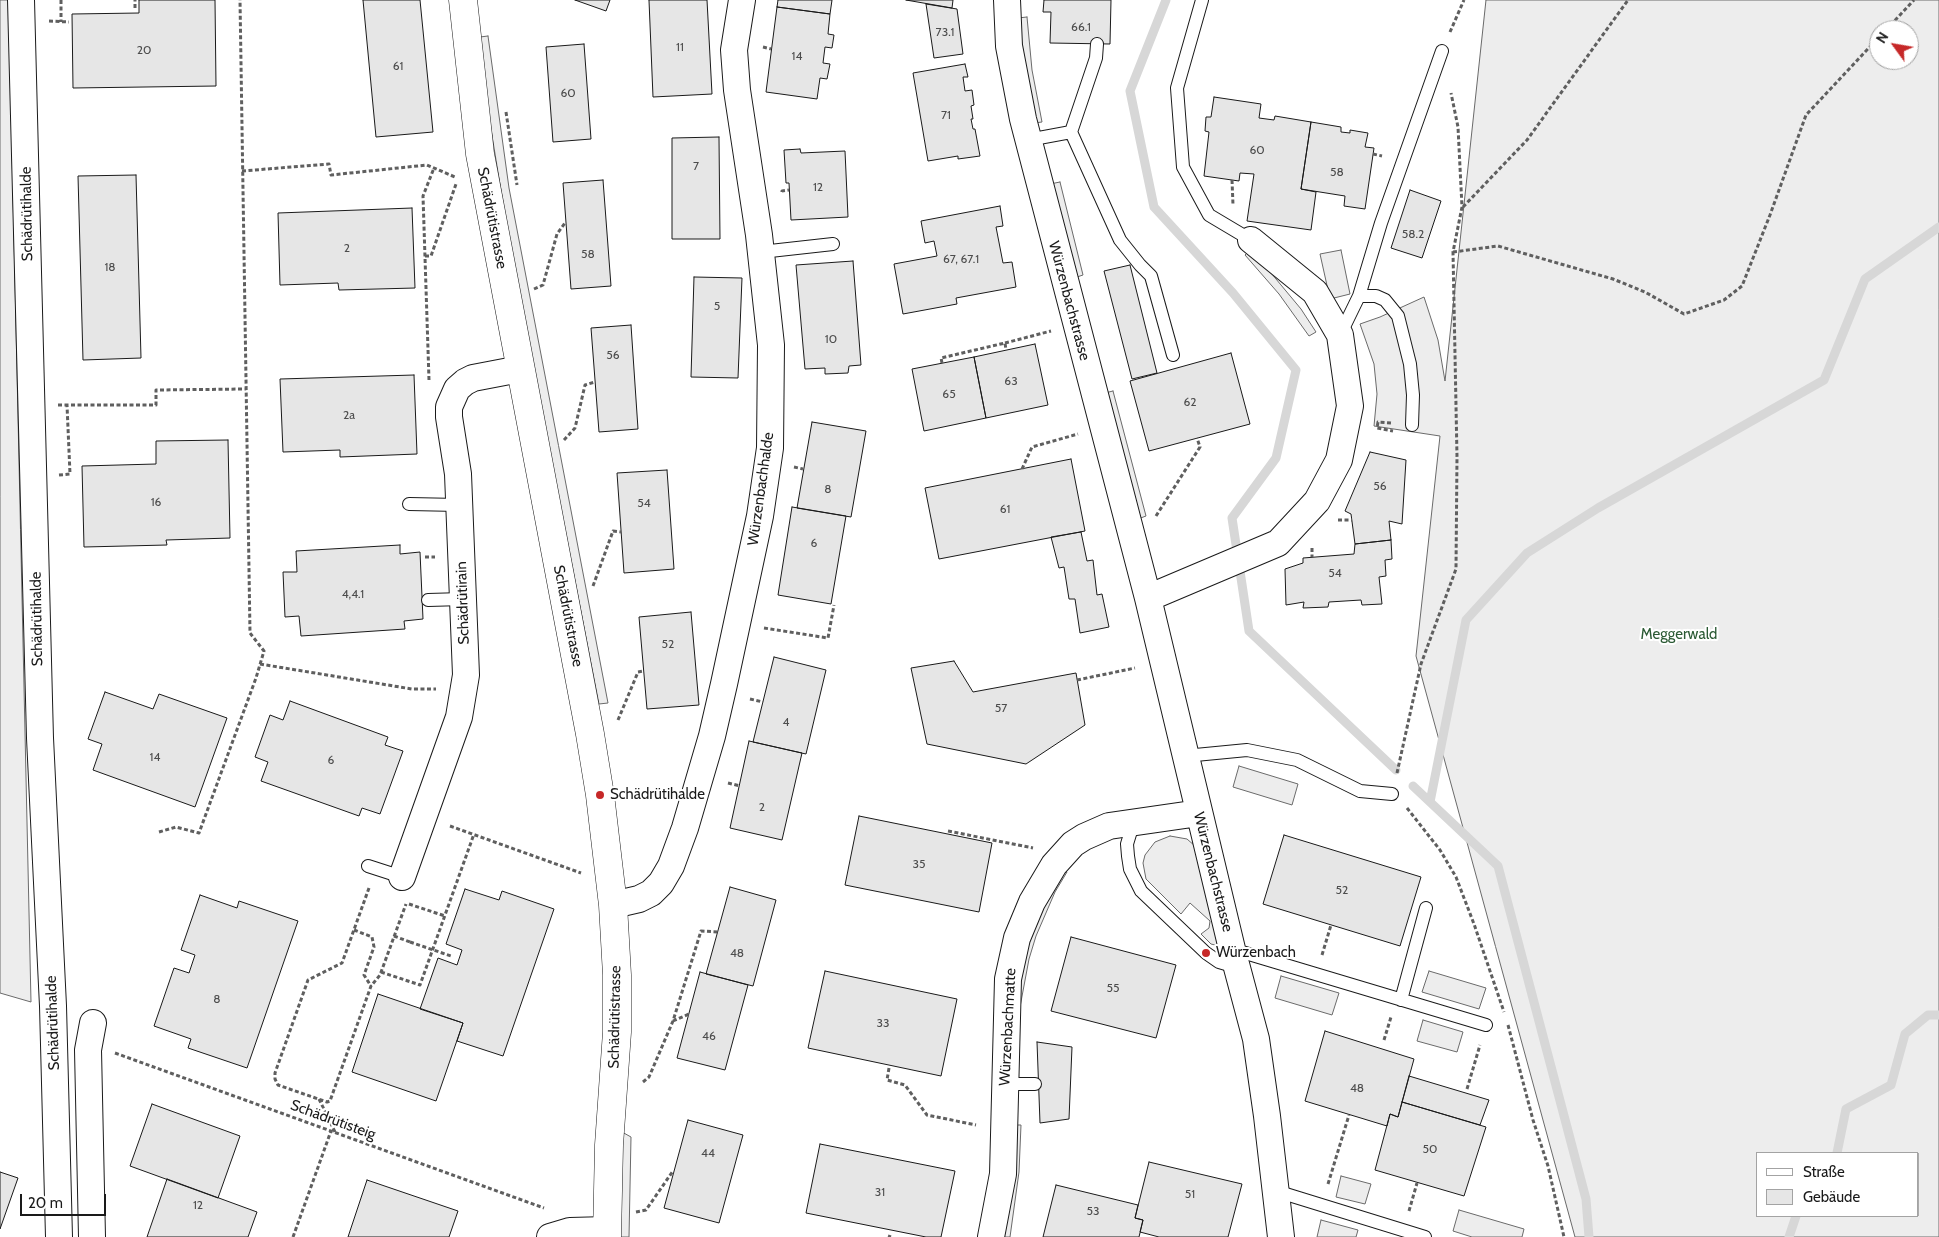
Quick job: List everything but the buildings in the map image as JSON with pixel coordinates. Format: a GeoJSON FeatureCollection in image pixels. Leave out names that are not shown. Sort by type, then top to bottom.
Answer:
{"type":"FeatureCollection","features":[{"type":"Feature","properties":{"kind":"main road","name":"Schädrütistrasse"},"geometry":{"type":"LineString","coordinates":[[463,0],[480,154],[600,795],[612,905],[617,974],[617,1032],[609,1146],[607,1233]]}},
{"type":"Feature","properties":{"kind":"street","name":"Schädrütihalde"},"geometry":{"type":"LineString","coordinates":[[22,0],[39,718],[53,1006],[58,1237]]}},
{"type":"Feature","properties":{"kind":"street","name":"Würzenbachhalde"},"geometry":{"type":"LineString","coordinates":[[612,905],[639,899],[651,893],[661,883],[671,866],[686,828],[712,736],[724,684],[760,516],[770,448],[771,345],[761,252],[737,90],[734,50],[742,0]]}},
{"type":"Feature","properties":{"kind":"street","name":"Würzenbachstrasse"},"geometry":{"type":"LineString","coordinates":[[1007,0],[1008,46],[1028,140],[1148,598],[1234,958],[1256,1039],[1281,1237]]}},
{"type":"Feature","properties":{"kind":"street"},"geometry":{"type":"LineString","coordinates":[[1148,598],[1278,543],[1317,501],[1339,460],[1350,406],[1340,334],[1315,292],[1251,240]]}},
{"type":"Feature","properties":{"kind":"street"},"geometry":{"type":"LineString","coordinates":[[453,396],[457,389],[473,378],[520,369]]}},
{"type":"Feature","properties":{"kind":"street","name":"Schädrütirain"},"geometry":{"type":"LineString","coordinates":[[402,877],[459,717],[466,675],[458,474],[449,417],[453,396]]}},
{"type":"Feature","properties":{"kind":"street","name":"Würzenbachmatte"},"geometry":{"type":"LineString","coordinates":[[992,1237],[1003,1174],[1008,980],[1017,938],[1032,902],[1054,866],[1073,844],[1084,837],[1109,826],[1199,813]]}},
{"type":"Feature","properties":{"kind":"street"},"geometry":{"type":"LineString","coordinates":[[92,1237],[88,1050],[93,1023]]}},
{"type":"Feature","properties":{"kind":"street"},"geometry":{"type":"LineString","coordinates":[[550,1237],[570,1231],[607,1233]]}},
{"type":"Feature","properties":{"kind":"lane"},"geometry":{"type":"LineString","coordinates":[[1202,0],[1177,88],[1183,167],[1209,215],[1251,240]]}},
{"type":"Feature","properties":{"kind":"lane"},"geometry":{"type":"LineString","coordinates":[[1097,44],[1096,58],[1071,132],[1120,240],[1151,276],[1173,355]]}},
{"type":"Feature","properties":{"kind":"lane"},"geometry":{"type":"LineString","coordinates":[[1340,334],[1359,296],[1381,223],[1442,51]]}},
{"type":"Feature","properties":{"kind":"lane"},"geometry":{"type":"LineString","coordinates":[[1028,140],[1071,132]]}},
{"type":"Feature","properties":{"kind":"lane"},"geometry":{"type":"LineString","coordinates":[[761,252],[833,244]]}},
{"type":"Feature","properties":{"kind":"lane"},"geometry":{"type":"LineString","coordinates":[[1359,296],[1376,296],[1385,300],[1398,316],[1410,364],[1413,395],[1412,425]]}},
{"type":"Feature","properties":{"kind":"lane"},"geometry":{"type":"LineString","coordinates":[[409,504],[459,505]]}},
{"type":"Feature","properties":{"kind":"lane"},"geometry":{"type":"LineString","coordinates":[[428,600],[463,599]]}},
{"type":"Feature","properties":{"kind":"lane"},"geometry":{"type":"LineString","coordinates":[[1185,756],[1246,750],[1297,760],[1360,791],[1392,794]]}},
{"type":"Feature","properties":{"kind":"lane"},"geometry":{"type":"LineString","coordinates":[[1134,821],[1127,844],[1128,856],[1130,869],[1141,891],[1206,953],[1219,962],[1234,958],[1401,1000],[1486,1026]]}},
{"type":"Feature","properties":{"kind":"lane"},"geometry":{"type":"LineString","coordinates":[[372,867],[402,877]]}},
{"type":"Feature","properties":{"kind":"lane"},"geometry":{"type":"LineString","coordinates":[[1401,1000],[1426,908]]}},
{"type":"Feature","properties":{"kind":"lane"},"geometry":{"type":"LineString","coordinates":[[1004,1084],[1035,1084]]}},
{"type":"Feature","properties":{"kind":"lane"},"geometry":{"type":"LineString","coordinates":[[1276,1191],[1425,1237]]}},
{"type":"Feature","properties":{"kind":"path"},"geometry":{"type":"LineString","coordinates":[[61,0],[61,22]]}},
{"type":"Feature","properties":{"kind":"path"},"geometry":{"type":"LineString","coordinates":[[135,0],[135,8]]}},
{"type":"Feature","properties":{"kind":"path"},"geometry":{"type":"LineString","coordinates":[[160,832],[176,827],[199,833],[264,650],[250,633],[240,0]]}},
{"type":"Feature","properties":{"kind":"path"},"geometry":{"type":"LineString","coordinates":[[1392,794],[1421,664],[1456,569],[1457,457],[1453,252],[1462,207],[1458,128],[1442,51],[1464,0]]}},
{"type":"Feature","properties":{"kind":"path"},"geometry":{"type":"LineString","coordinates":[[1462,207],[1527,140],[1628,0]]}},
{"type":"Feature","properties":{"kind":"path"},"geometry":{"type":"LineString","coordinates":[[1895,20],[1914,0]]}},
{"type":"Feature","properties":{"kind":"path"},"geometry":{"type":"LineString","coordinates":[[49,21],[69,22]]}},
{"type":"Feature","properties":{"kind":"path"},"geometry":{"type":"LineString","coordinates":[[1453,252],[1498,246],[1613,279],[1645,292],[1684,314],[1724,300],[1742,286],[1806,115],[1869,48]]}},
{"type":"Feature","properties":{"kind":"path"},"geometry":{"type":"LineString","coordinates":[[242,170],[330,164],[331,175],[427,165],[458,178],[431,256],[425,256]]}},
{"type":"Feature","properties":{"kind":"path"},"geometry":{"type":"LineString","coordinates":[[434,168],[423,196],[429,386],[436,391],[453,396]]}},
{"type":"Feature","properties":{"kind":"path"},"geometry":{"type":"LineString","coordinates":[[534,290],[543,285],[557,234],[565,223]]}},
{"type":"Feature","properties":{"kind":"path"},"geometry":{"type":"LineString","coordinates":[[942,363],[941,358],[1075,324]]}},
{"type":"Feature","properties":{"kind":"path"},"geometry":{"type":"LineString","coordinates":[[1005,343],[1006,350]]}},
{"type":"Feature","properties":{"kind":"path"},"geometry":{"type":"LineString","coordinates":[[564,440],[575,428],[585,385],[595,382]]}},
{"type":"Feature","properties":{"kind":"path"},"geometry":{"type":"LineString","coordinates":[[57,405],[156,405],[156,390],[246,389]]}},
{"type":"Feature","properties":{"kind":"path"},"geometry":{"type":"LineString","coordinates":[[58,475],[70,474],[67,405]]}},
{"type":"Feature","properties":{"kind":"path"},"geometry":{"type":"LineString","coordinates":[[1132,536],[1149,530],[1200,447],[1196,438]]}},
{"type":"Feature","properties":{"kind":"path"},"geometry":{"type":"LineString","coordinates":[[1022,469],[1032,447],[1053,442]]}},
{"type":"Feature","properties":{"kind":"path"},"geometry":{"type":"LineString","coordinates":[[593,586],[613,531],[621,532]]}},
{"type":"Feature","properties":{"kind":"path"},"geometry":{"type":"LineString","coordinates":[[756,627],[828,638],[834,605]]}},
{"type":"Feature","properties":{"kind":"path"},"geometry":{"type":"LineString","coordinates":[[260,664],[412,689],[428,689]]}},
{"type":"Feature","properties":{"kind":"path"},"geometry":{"type":"LineString","coordinates":[[618,720],[638,672],[644,671]]}},
{"type":"Feature","properties":{"kind":"path"},"geometry":{"type":"LineString","coordinates":[[1077,680],[1114,673]]}},
{"type":"Feature","properties":{"kind":"path"},"geometry":{"type":"LineString","coordinates":[[424,816],[582,873],[588,873]]}},
{"type":"Feature","properties":{"kind":"path"},"geometry":{"type":"LineString","coordinates":[[948,831],[1036,848]]}},
{"type":"Feature","properties":{"kind":"path"},"geometry":{"type":"LineString","coordinates":[[381,972],[420,985],[474,834]]}},
{"type":"Feature","properties":{"kind":"path"},"geometry":{"type":"LineString","coordinates":[[372,867],[354,930],[342,963],[308,980],[275,1073],[274,1080],[278,1084],[327,1102],[333,1096],[371,986],[381,972],[406,903],[407,899],[402,877]]}},
{"type":"Feature","properties":{"kind":"path"},"geometry":{"type":"LineString","coordinates":[[406,903],[445,916]]}},
{"type":"Feature","properties":{"kind":"path"},"geometry":{"type":"LineString","coordinates":[[1321,957],[1330,925]]}},
{"type":"Feature","properties":{"kind":"path"},"geometry":{"type":"LineString","coordinates":[[354,930],[372,937],[374,947],[364,975],[371,986]]}},
{"type":"Feature","properties":{"kind":"path"},"geometry":{"type":"LineString","coordinates":[[639,1086],[648,1078],[673,1021],[701,931],[718,932]]}},
{"type":"Feature","properties":{"kind":"path"},"geometry":{"type":"LineString","coordinates":[[394,936],[452,956]]}},
{"type":"Feature","properties":{"kind":"path"},"geometry":{"type":"LineString","coordinates":[[673,1021],[689,1014]]}},
{"type":"Feature","properties":{"kind":"path"},"geometry":{"type":"LineString","coordinates":[[1467,1089],[1486,1026]]}},
{"type":"Feature","properties":{"kind":"path","name":"Schädrütisteig"},"geometry":{"type":"LineString","coordinates":[[111,1051],[547,1209]]}},
{"type":"Feature","properties":{"kind":"path"},"geometry":{"type":"LineString","coordinates":[[889,1068],[887,1080],[905,1085],[927,1115],[982,1126]]}},
{"type":"Feature","properties":{"kind":"path"},"geometry":{"type":"LineString","coordinates":[[293,1237],[333,1132],[319,1099]]}},
{"type":"Feature","properties":{"kind":"path"},"geometry":{"type":"LineString","coordinates":[[1327,1188],[1349,1115]]}},
{"type":"Feature","properties":{"kind":"path"},"geometry":{"type":"LineString","coordinates":[[636,1212],[646,1210],[673,1171]]}},
{"type":"Feature","properties":{"kind":"path"},"geometry":{"type":"LineString","coordinates":[[1408,1214],[1418,1183]]}},
{"type":"Feature","properties":{"kind":"shaded area"},"geometry":{"type":"Polygon","coordinates":[[[0,0],[11,0],[10,57],[31,1002],[0,993],[0,0]]]}},
{"type":"Feature","properties":{"kind":"shaded area","name":"Meggerwald"},"geometry":{"type":"Polygon","coordinates":[[[1486,0],[1939,0],[1939,1237],[1575,1237],[1416,656],[1440,436],[1374,426],[1377,394],[1374,364],[1360,324],[1424,297],[1438,340],[1445,381],[1486,0]]]}},
{"type":"Feature","properties":{"kind":"shaded area"},"geometry":{"type":"Polygon","coordinates":[[[1027,17],[1032,70],[1042,122],[1034,123],[1018,18],[1027,17]]]}},
{"type":"Feature","properties":{"kind":"shaded area"},"geometry":{"type":"Polygon","coordinates":[[[488,36],[509,188],[608,703],[599,704],[513,264],[489,117],[480,37],[488,36]]]}},
{"type":"Feature","properties":{"kind":"shaded area"},"geometry":{"type":"Polygon","coordinates":[[[1060,182],[1083,275],[1074,278],[1050,184],[1060,182]]]}},
{"type":"Feature","properties":{"kind":"shaded area"},"geometry":{"type":"Polygon","coordinates":[[[1251,249],[1301,309],[1316,332],[1309,336],[1279,294],[1245,255],[1251,249]]]}},
{"type":"Feature","properties":{"kind":"shaded area"},"geometry":{"type":"Polygon","coordinates":[[[1341,250],[1350,294],[1330,299],[1320,254],[1341,250]]]}},
{"type":"Feature","properties":{"kind":"shaded area"},"geometry":{"type":"Polygon","coordinates":[[[1113,391],[1146,516],[1138,519],[1105,393],[1113,391]]]}},
{"type":"Feature","properties":{"kind":"shaded area"},"geometry":{"type":"Polygon","coordinates":[[[1239,766],[1298,784],[1292,805],[1233,787],[1239,766]]]}},
{"type":"Feature","properties":{"kind":"shaded area"},"geometry":{"type":"Polygon","coordinates":[[[1170,836],[1187,839],[1195,846],[1219,946],[1211,944],[1201,934],[1209,928],[1210,921],[1190,903],[1181,914],[1146,879],[1143,863],[1145,855],[1155,842],[1170,836]]]}},
{"type":"Feature","properties":{"kind":"shaded area"},"geometry":{"type":"Polygon","coordinates":[[[1060,868],[1067,872],[1055,892],[1036,936],[1029,959],[1020,1007],[1021,959],[1060,868]]]}},
{"type":"Feature","properties":{"kind":"shaded area"},"geometry":{"type":"Polygon","coordinates":[[[1429,971],[1486,988],[1479,1009],[1422,992],[1429,971]]]}},
{"type":"Feature","properties":{"kind":"shaded area"},"geometry":{"type":"Polygon","coordinates":[[[1281,976],[1339,993],[1332,1015],[1275,998],[1281,976]]]}},
{"type":"Feature","properties":{"kind":"shaded area"},"geometry":{"type":"Polygon","coordinates":[[[1423,1020],[1463,1032],[1457,1052],[1417,1041],[1423,1020]]]}},
{"type":"Feature","properties":{"kind":"shaded area"},"geometry":{"type":"Polygon","coordinates":[[[1013,1125],[1021,1125],[1019,1172],[1010,1237],[1003,1237],[1013,1125]]]}},
{"type":"Feature","properties":{"kind":"shaded area"},"geometry":{"type":"Polygon","coordinates":[[[622,1132],[631,1137],[629,1237],[620,1237],[622,1132]]]}},
{"type":"Feature","properties":{"kind":"shaded area"},"geometry":{"type":"Polygon","coordinates":[[[1341,1176],[1371,1184],[1365,1204],[1336,1197],[1341,1176]]]}},
{"type":"Feature","properties":{"kind":"shaded area"},"geometry":{"type":"Polygon","coordinates":[[[1459,1210],[1524,1229],[1522,1237],[1472,1237],[1453,1231],[1459,1210]]]}},
{"type":"Feature","properties":{"kind":"shaded area"},"geometry":{"type":"Polygon","coordinates":[[[1321,1220],[1358,1230],[1356,1237],[1317,1237],[1321,1220]]]}},
{"type":"Feature","properties":{"kind":"waterway"},"geometry":{"type":"LineString","coordinates":[[1166,0],[1130,91],[1154,207],[1233,293],[1296,370],[1276,458],[1232,518],[1249,631],[1396,770]]}},
{"type":"Feature","properties":{"kind":"waterway"},"geometry":{"type":"LineString","coordinates":[[1430,802],[1466,620],[1527,553],[1598,508],[1824,380],[1865,279],[1939,227]]}},
{"type":"Feature","properties":{"kind":"waterway"},"geometry":{"type":"LineString","coordinates":[[1413,786],[1498,866],[1586,1199],[1589,1237]]}},
{"type":"Feature","properties":{"kind":"waterway"},"geometry":{"type":"LineString","coordinates":[[1837,1152],[1846,1109],[1891,1085],[1905,1034],[1928,1015],[1939,1015]]}},
{"type":"Feature","properties":{"kind":"waterway"},"geometry":{"type":"LineString","coordinates":[[1789,1237],[1796,1217]]}},
{"type":"Feature","properties":{"kind":"place","name":"Schädrütihalde"},"geometry":{"type":"Point","coordinates":[600,795]}},
{"type":"Feature","properties":{"kind":"place","name":"Würzenbach"},"geometry":{"type":"Point","coordinates":[1206,953]}}]}
